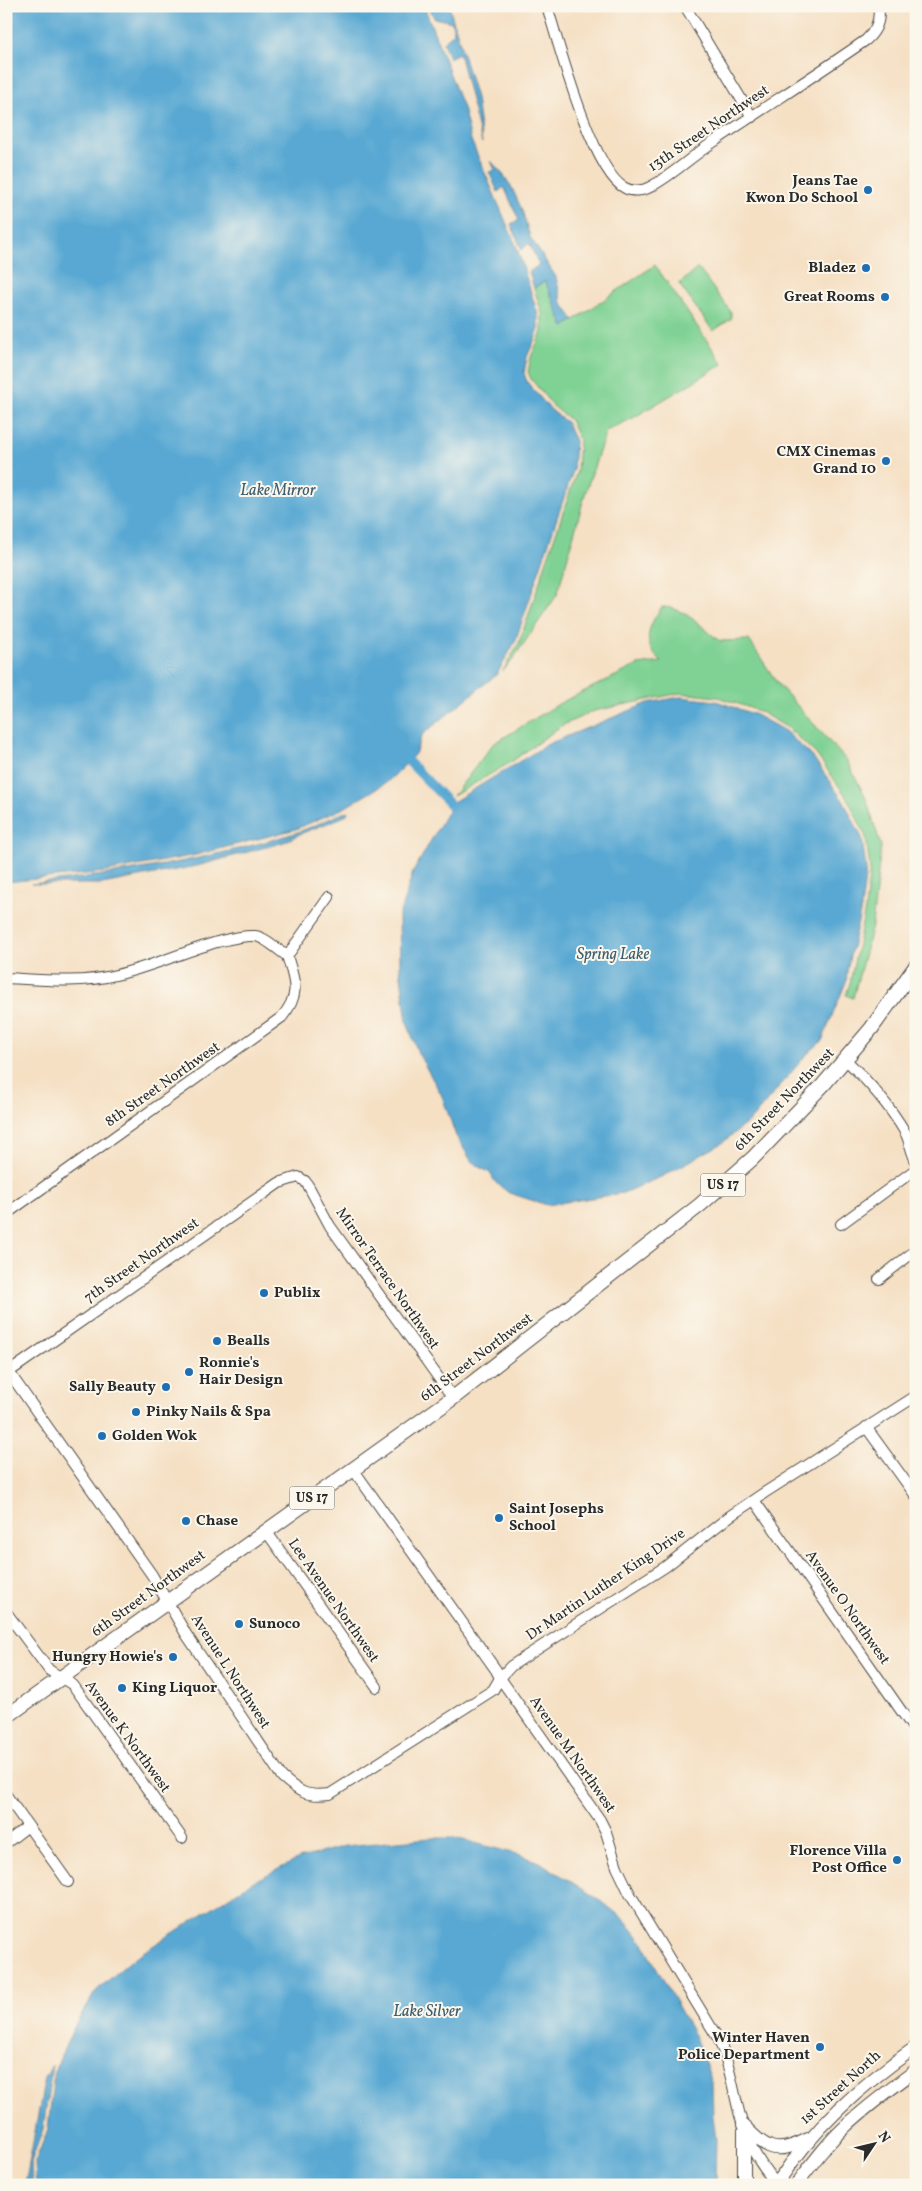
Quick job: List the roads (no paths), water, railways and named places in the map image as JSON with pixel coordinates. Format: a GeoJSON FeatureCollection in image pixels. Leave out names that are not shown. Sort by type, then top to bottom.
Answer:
{"type":"FeatureCollection","features":[{"type":"Feature","properties":{"kind":"highway","name":"6th Street Northwest"},"geometry":{"type":"LineString","coordinates":[[6,1717],[453,1398],[725,1183],[773,1138],[846,1060],[916,966]]}},
{"type":"Feature","properties":{"kind":"main road","name":"1st Street North"},"geometry":{"type":"LineString","coordinates":[[777,2184],[810,2138],[832,2114],[875,2076],[916,2047]]}},
{"type":"Feature","properties":{"kind":"main road","name":"1st Street North"},"geometry":{"type":"LineString","coordinates":[[796,2185],[823,2149],[865,2109],[916,2070]]}},
{"type":"Feature","properties":{"kind":"main road"},"geometry":{"type":"LineString","coordinates":[[854,2095],[865,2109]]}},
{"type":"Feature","properties":{"kind":"main road"},"geometry":{"type":"LineString","coordinates":[[743,2128],[758,2140],[778,2149],[796,2145],[810,2138]]}},
{"type":"Feature","properties":{"kind":"main road"},"geometry":{"type":"LineString","coordinates":[[743,2128],[744,2185]]}},
{"type":"Feature","properties":{"kind":"street","name":"13th Street Northwest"},"geometry":{"type":"LineString","coordinates":[[547,6],[583,120],[610,174],[625,188],[642,190],[871,36],[879,21],[878,6]]}},
{"type":"Feature","properties":{"kind":"street"},"geometry":{"type":"LineString","coordinates":[[685,6],[752,117]]}},
{"type":"Feature","properties":{"kind":"street"},"geometry":{"type":"LineString","coordinates":[[6,978],[70,981],[95,979],[135,970],[234,938],[257,936],[286,956],[329,897]]}},
{"type":"Feature","properties":{"kind":"street","name":"8th Street Northwest"},"geometry":{"type":"LineString","coordinates":[[6,1214],[282,1018],[294,998],[296,984],[286,956]]}},
{"type":"Feature","properties":{"kind":"street"},"geometry":{"type":"LineString","coordinates":[[846,1060],[870,1083],[906,1133],[911,1153],[916,1161]]}},
{"type":"Feature","properties":{"kind":"street"},"geometry":{"type":"LineString","coordinates":[[841,1224],[916,1169]]}},
{"type":"Feature","properties":{"kind":"street","name":"Mirror Terrace Northwest"},"geometry":{"type":"LineString","coordinates":[[298,1177],[305,1181],[330,1226],[453,1398]]}},
{"type":"Feature","properties":{"kind":"street","name":"7th Street Northwest"},"geometry":{"type":"LineString","coordinates":[[7,1371],[271,1189],[285,1180],[298,1177]]}},
{"type":"Feature","properties":{"kind":"street"},"geometry":{"type":"LineString","coordinates":[[879,1279],[916,1250]]}},
{"type":"Feature","properties":{"kind":"street","name":"Avenue L Northwest"},"geometry":{"type":"LineString","coordinates":[[7,1371],[152,1576],[186,1634],[282,1777],[300,1792],[317,1796],[330,1794],[493,1690],[500,1678]]}},
{"type":"Feature","properties":{"kind":"street","name":"Dr Martin Luther King Drive"},"geometry":{"type":"LineString","coordinates":[[500,1678],[511,1666],[683,1554],[730,1516],[916,1396]]}},
{"type":"Feature","properties":{"kind":"street"},"geometry":{"type":"LineString","coordinates":[[866,1428],[916,1496]]}},
{"type":"Feature","properties":{"kind":"street","name":"Avenue M Northwest"},"geometry":{"type":"LineString","coordinates":[[353,1469],[600,1820],[606,1832],[617,1867],[630,1894],[720,2040],[730,2067],[743,2128],[758,2157],[777,2184]]}},
{"type":"Feature","properties":{"kind":"street","name":"Avenue O Northwest"},"geometry":{"type":"LineString","coordinates":[[754,1500],[915,1729]]}},
{"type":"Feature","properties":{"kind":"street","name":"Lee Avenue Northwest"},"geometry":{"type":"LineString","coordinates":[[266,1531],[377,1687]]}},
{"type":"Feature","properties":{"kind":"street","name":"Avenue K Northwest"},"geometry":{"type":"LineString","coordinates":[[6,1612],[49,1670],[62,1677],[72,1686],[93,1712],[182,1838]]}},
{"type":"Feature","properties":{"kind":"street"},"geometry":{"type":"LineString","coordinates":[[6,1795],[68,1882]]}},
{"type":"Feature","properties":{"kind":"street"},"geometry":{"type":"LineString","coordinates":[[6,1842],[28,1826]]}},
{"type":"Feature","properties":{"kind":"water","name":"Lake Mirror"},"geometry":{"type":"Polygon","coordinates":[[[6,6],[424,6],[463,108],[471,140],[517,248],[538,315],[538,332],[527,357],[524,373],[527,382],[549,408],[566,422],[575,441],[573,471],[515,642],[497,674],[422,735],[415,754],[386,783],[344,808],[296,829],[196,855],[105,872],[6,882],[6,6]]]}},
{"type":"Feature","properties":{"kind":"water"},"geometry":{"type":"Polygon","coordinates":[[[429,6],[449,6],[476,98],[482,143],[459,53],[449,58],[443,42],[454,33],[452,22],[434,18],[429,6]]]}},
{"type":"Feature","properties":{"kind":"water"},"geometry":{"type":"Polygon","coordinates":[[[491,161],[512,188],[522,210],[530,237],[556,277],[562,303],[574,320],[564,327],[545,281],[534,288],[529,272],[539,265],[529,243],[522,250],[511,224],[519,220],[504,187],[498,192],[489,172],[495,170],[491,161]]]}},
{"type":"Feature","properties":{"kind":"water","name":"Spring Lake"},"geometry":{"type":"Polygon","coordinates":[[[680,697],[716,701],[756,715],[785,731],[813,757],[844,802],[862,838],[866,869],[861,909],[846,982],[822,1041],[805,1056],[752,1119],[721,1144],[663,1176],[623,1193],[547,1205],[509,1193],[495,1182],[490,1173],[472,1162],[456,1136],[442,1096],[418,1053],[407,1022],[400,969],[399,916],[413,872],[453,802],[548,744],[648,703],[680,697]]]}},
{"type":"Feature","properties":{"kind":"water"},"geometry":{"type":"Polygon","coordinates":[[[348,811],[343,817],[284,842],[197,866],[102,884],[31,884],[131,871],[230,851],[295,833],[348,811]]]}},
{"type":"Feature","properties":{"kind":"water","name":"Lake Silver"},"geometry":{"type":"Polygon","coordinates":[[[430,1838],[455,1838],[521,1855],[541,1863],[600,1900],[626,1921],[643,1943],[695,2037],[712,2082],[716,2139],[715,2185],[36,2185],[35,2162],[48,2129],[54,2072],[73,2029],[96,1991],[134,1958],[254,1881],[299,1859],[345,1846],[430,1838]]]}},
{"type":"Feature","properties":{"kind":"water"},"geometry":{"type":"Polygon","coordinates":[[[52,2065],[43,2129],[31,2162],[32,2185],[25,2185],[45,2078],[52,2065]]]}},
{"type":"Feature","properties":{"kind":"waterway"},"geometry":{"type":"LineString","coordinates":[[408,761],[451,805]]}},
{"type":"Feature","properties":{"kind":"place","name":"Jeans Tae Kwon Do School"},"geometry":{"type":"Point","coordinates":[868,190]}},
{"type":"Feature","properties":{"kind":"place","name":"Bladez"},"geometry":{"type":"Point","coordinates":[866,268]}},
{"type":"Feature","properties":{"kind":"place","name":"Great Rooms"},"geometry":{"type":"Point","coordinates":[885,297]}},
{"type":"Feature","properties":{"kind":"place","name":"CMX Cinemas Grand 10"},"geometry":{"type":"Point","coordinates":[886,461]}},
{"type":"Feature","properties":{"kind":"place","name":"Publix"},"geometry":{"type":"Point","coordinates":[264,1293]}},
{"type":"Feature","properties":{"kind":"place","name":"Bealls"},"geometry":{"type":"Point","coordinates":[217,1341]}},
{"type":"Feature","properties":{"kind":"place","name":"Ronnie's Hair Design"},"geometry":{"type":"Point","coordinates":[189,1372]}},
{"type":"Feature","properties":{"kind":"place","name":"Sally Beauty"},"geometry":{"type":"Point","coordinates":[166,1387]}},
{"type":"Feature","properties":{"kind":"place","name":"Pinky Nails & Spa"},"geometry":{"type":"Point","coordinates":[136,1412]}},
{"type":"Feature","properties":{"kind":"place","name":"Golden Wok"},"geometry":{"type":"Point","coordinates":[102,1436]}},
{"type":"Feature","properties":{"kind":"place","name":"Saint Josephs School"},"geometry":{"type":"Point","coordinates":[499,1518]}},
{"type":"Feature","properties":{"kind":"place","name":"Chase"},"geometry":{"type":"Point","coordinates":[186,1521]}},
{"type":"Feature","properties":{"kind":"place","name":"Sunoco"},"geometry":{"type":"Point","coordinates":[239,1624]}},
{"type":"Feature","properties":{"kind":"place","name":"Hungry Howie's"},"geometry":{"type":"Point","coordinates":[173,1657]}},
{"type":"Feature","properties":{"kind":"place","name":"King Liquor"},"geometry":{"type":"Point","coordinates":[122,1688]}},
{"type":"Feature","properties":{"kind":"place","name":"Florence Villa Post Office"},"geometry":{"type":"Point","coordinates":[897,1860]}},
{"type":"Feature","properties":{"kind":"place","name":"Winter Haven Police Department"},"geometry":{"type":"Point","coordinates":[820,2047]}}]}
